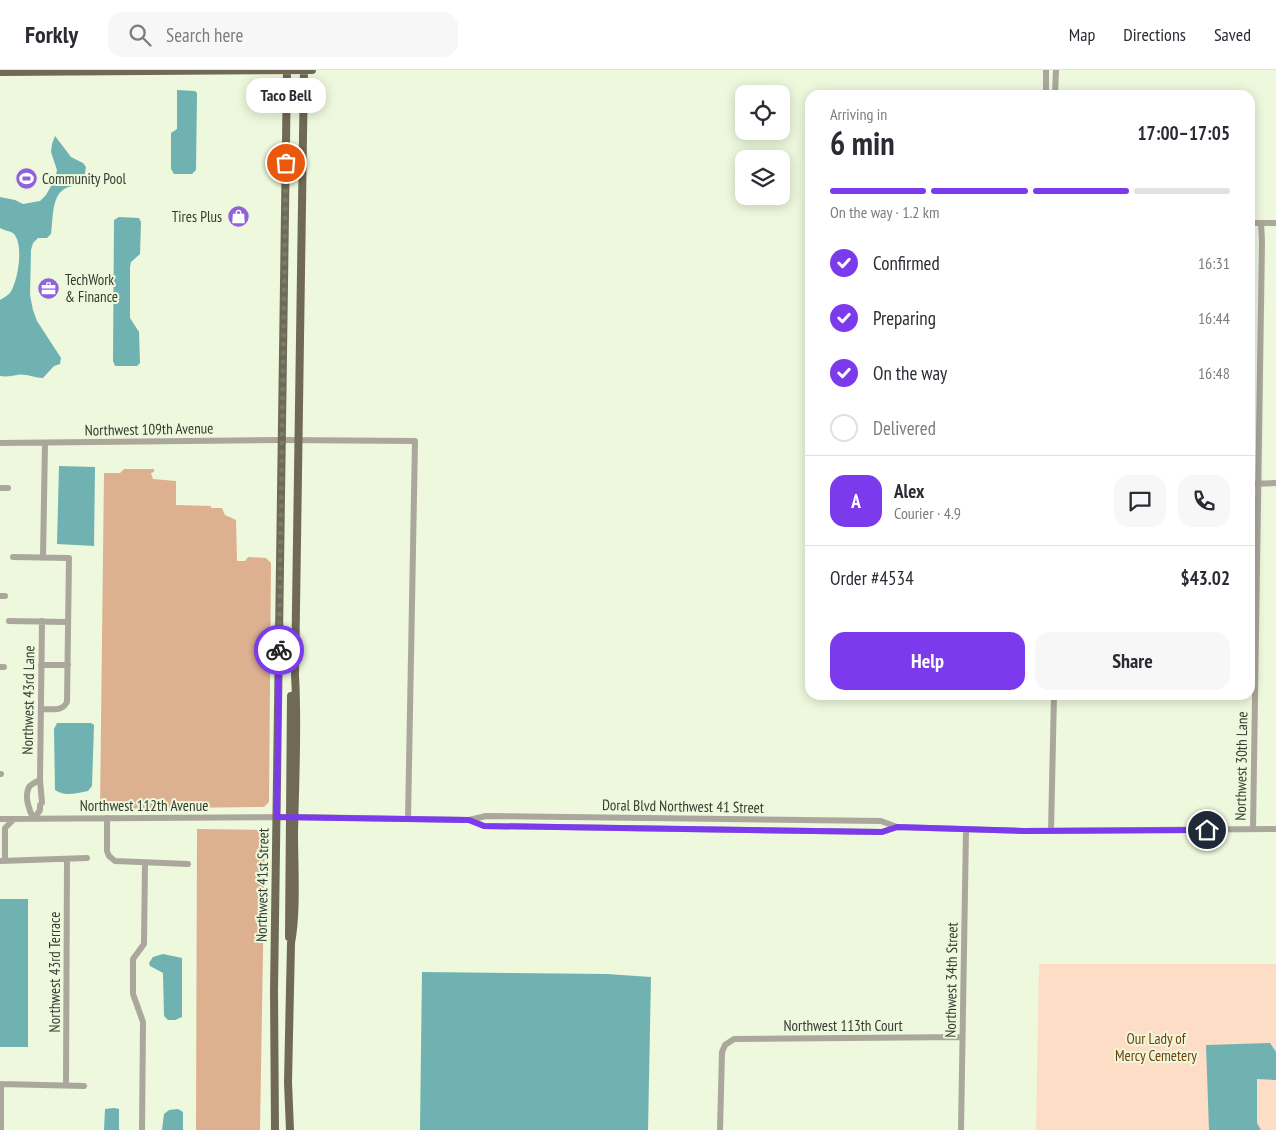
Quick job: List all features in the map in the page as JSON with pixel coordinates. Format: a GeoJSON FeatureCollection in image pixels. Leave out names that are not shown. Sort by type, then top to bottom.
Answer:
{"type":"FeatureCollection","features":[{"type":"Feature","properties":{"kind":"main road","name":"Northwest 41st Street"},"geometry":{"type":"LineString","coordinates":[[275,1130],[277,817],[287,70]]}},
{"type":"Feature","properties":{"kind":"main road","name":"Northwest 41st Street"},"geometry":{"type":"LineString","coordinates":[[290,1130],[288,1082],[293,925],[292,817],[296,718],[295,675],[304,70]]}},
{"type":"Feature","properties":{"kind":"main road"},"geometry":{"type":"LineString","coordinates":[[0,72],[312,70]]}},
{"type":"Feature","properties":{"kind":"main road"},"geometry":{"type":"LineString","coordinates":[[275,1064],[288,1082]]}},
{"type":"Feature","properties":{"kind":"street"},"geometry":{"type":"LineString","coordinates":[[1046,70],[1046,90]]}},
{"type":"Feature","properties":{"kind":"street"},"geometry":{"type":"LineString","coordinates":[[1055,90],[1056,70]]}},
{"type":"Feature","properties":{"kind":"street"},"geometry":{"type":"LineString","coordinates":[[1255,223],[1276,223]]}},
{"type":"Feature","properties":{"kind":"street","name":"Northwest 30th Lane"},"geometry":{"type":"LineString","coordinates":[[1255,582],[1261,223]]}},
{"type":"Feature","properties":{"kind":"street","name":"Northwest 109th Avenue"},"geometry":{"type":"LineString","coordinates":[[0,443],[282,440],[415,441],[408,819]]}},
{"type":"Feature","properties":{"kind":"street"},"geometry":{"type":"LineString","coordinates":[[43,558],[45,443]]}},
{"type":"Feature","properties":{"kind":"street"},"geometry":{"type":"LineString","coordinates":[[1258,484],[1276,483]]}},
{"type":"Feature","properties":{"kind":"street"},"geometry":{"type":"LineString","coordinates":[[0,488],[8,488]]}},
{"type":"Feature","properties":{"kind":"street"},"geometry":{"type":"LineString","coordinates":[[13,557],[69,558],[67,699],[64,707],[41,709]]}},
{"type":"Feature","properties":{"kind":"street"},"geometry":{"type":"LineString","coordinates":[[9,621],[68,622]]}},
{"type":"Feature","properties":{"kind":"street","name":"Northwest 43rd Lane"},"geometry":{"type":"LineString","coordinates":[[40,805],[38,803],[38,788],[40,783],[42,621]]}},
{"type":"Feature","properties":{"kind":"street"},"geometry":{"type":"LineString","coordinates":[[41,665],[68,665]]}},
{"type":"Feature","properties":{"kind":"street"},"geometry":{"type":"LineString","coordinates":[[1052,831],[1054,700]]}},
{"type":"Feature","properties":{"kind":"street","name":"Northwest 30th Lane"},"geometry":{"type":"LineString","coordinates":[[1253,700],[1253,830]]}},
{"type":"Feature","properties":{"kind":"street"},"geometry":{"type":"LineString","coordinates":[[34,819],[28,810],[28,795],[30,786],[40,783]]}},
{"type":"Feature","properties":{"kind":"street","name":"Northwest 43rd Lane"},"geometry":{"type":"LineString","coordinates":[[34,819],[42,803],[40,783]]}},
{"type":"Feature","properties":{"kind":"street"},"geometry":{"type":"LineString","coordinates":[[28,795],[38,795]]}},
{"type":"Feature","properties":{"kind":"street","name":"Doral Blvd Northwest 41 Street"},"geometry":{"type":"LineString","coordinates":[[292,817],[469,820],[486,816],[842,821],[881,822],[897,827],[966,830]]}},
{"type":"Feature","properties":{"kind":"street","name":"Northwest 112th Avenue"},"geometry":{"type":"LineString","coordinates":[[0,819],[292,817]]}},
{"type":"Feature","properties":{"kind":"street"},"geometry":{"type":"LineString","coordinates":[[107,818],[107,851],[109,856],[119,863],[188,864]]}},
{"type":"Feature","properties":{"kind":"street"},"geometry":{"type":"LineString","coordinates":[[14,819],[5,828],[3,861],[87,858]]}},
{"type":"Feature","properties":{"kind":"street","name":"Doral Blvd Northwest 41 Street"},"geometry":{"type":"LineString","coordinates":[[469,820],[484,826],[882,832],[897,827]]}},
{"type":"Feature","properties":{"kind":"street"},"geometry":{"type":"LineString","coordinates":[[966,830],[1276,829]]}},
{"type":"Feature","properties":{"kind":"street","name":"Northwest 34th Street"},"geometry":{"type":"LineString","coordinates":[[961,1130],[966,830]]}},
{"type":"Feature","properties":{"kind":"street","name":"Northwest 43rd Terrace"},"geometry":{"type":"LineString","coordinates":[[66,1085],[67,860]]}},
{"type":"Feature","properties":{"kind":"street"},"geometry":{"type":"LineString","coordinates":[[142,1130],[143,1022],[133,994],[133,959],[144,944],[145,864]]}},
{"type":"Feature","properties":{"kind":"street","name":"Northwest 113th Court"},"geometry":{"type":"LineString","coordinates":[[720,1130],[721,1054],[725,1045],[734,1039],[962,1037]]}},
{"type":"Feature","properties":{"kind":"street"},"geometry":{"type":"LineString","coordinates":[[1,1130],[1,1084],[84,1086]]}},
{"type":"Feature","properties":{"kind":"green space","name":"Our Lady of Mercy Cemetery"},"geometry":{"type":"Polygon","coordinates":[[[1039,964],[1276,964],[1276,1130],[1036,1130],[1039,964]]]}},
{"type":"Feature","properties":{"kind":"shaded area"},"geometry":{"type":"Polygon","coordinates":[[[124,469],[154,469],[154,472],[151,473],[153,479],[176,481],[176,505],[222,508],[225,515],[236,520],[237,561],[245,561],[248,557],[266,558],[271,563],[269,802],[264,807],[100,809],[104,473],[120,473],[124,469]]]}},
{"type":"Feature","properties":{"kind":"shaded area"},"geometry":{"type":"Polygon","coordinates":[[[197,829],[265,830],[260,1130],[196,1130],[197,829]]]}},
{"type":"Feature","properties":{"kind":"water"},"geometry":{"type":"Polygon","coordinates":[[[177,90],[195,91],[197,93],[196,170],[192,174],[174,174],[171,169],[171,133],[177,129],[177,90]]]}},
{"type":"Feature","properties":{"kind":"water"},"geometry":{"type":"Polygon","coordinates":[[[55,136],[71,157],[83,163],[86,167],[83,186],[72,186],[59,194],[54,208],[51,234],[47,238],[38,238],[33,243],[31,250],[30,295],[33,310],[37,321],[61,358],[60,364],[54,366],[43,378],[23,375],[0,376],[0,300],[10,293],[13,288],[19,263],[19,246],[14,234],[0,228],[0,197],[23,204],[40,201],[46,195],[55,179],[57,170],[51,152],[55,136]]]}},
{"type":"Feature","properties":{"kind":"water"},"geometry":{"type":"Polygon","coordinates":[[[119,217],[139,218],[141,222],[140,254],[131,262],[130,267],[130,318],[139,332],[140,363],[137,366],[115,366],[113,361],[114,220],[119,217]]]}},
{"type":"Feature","properties":{"kind":"water"},"geometry":{"type":"Polygon","coordinates":[[[59,466],[95,467],[94,546],[57,544],[59,466]]]}},
{"type":"Feature","properties":{"kind":"water"},"geometry":{"type":"Polygon","coordinates":[[[57,723],[91,723],[94,725],[92,786],[88,791],[66,794],[55,790],[54,729],[57,723]]]}},
{"type":"Feature","properties":{"kind":"water"},"geometry":{"type":"Polygon","coordinates":[[[0,899],[28,899],[28,1047],[0,1047],[0,899]]]}},
{"type":"Feature","properties":{"kind":"water"},"geometry":{"type":"Polygon","coordinates":[[[163,954],[182,958],[182,1017],[175,1020],[168,1020],[164,1016],[163,973],[150,966],[149,963],[153,957],[163,954]]]}},
{"type":"Feature","properties":{"kind":"water"},"geometry":{"type":"Polygon","coordinates":[[[422,972],[607,974],[651,977],[648,1130],[420,1130],[422,972]]]}},
{"type":"Feature","properties":{"kind":"water"},"geometry":{"type":"Polygon","coordinates":[[[1270,1043],[1276,1052],[1276,1080],[1257,1079],[1257,1123],[1261,1130],[1209,1130],[1206,1045],[1270,1043]]]}},
{"type":"Feature","properties":{"kind":"water"},"geometry":{"type":"Polygon","coordinates":[[[105,1109],[119,1109],[119,1130],[104,1130],[105,1109]]]}},
{"type":"Feature","properties":{"kind":"water"},"geometry":{"type":"Polygon","coordinates":[[[178,1109],[183,1112],[183,1130],[162,1130],[164,1114],[169,1110],[178,1109]]]}},
{"type":"Feature","properties":{"kind":"way so far"},"geometry":{"type":"LineString","coordinates":[[279,650],[286,163]]}},
{"type":"Feature","properties":{"kind":"place","name":"Taco Bell"},"geometry":{"type":"Point","coordinates":[286,163]}},
{"type":"Feature","properties":{"kind":"place","name":"Community Pool"},"geometry":{"type":"Point","coordinates":[26,178]}},
{"type":"Feature","properties":{"kind":"place","name":"Tires Plus"},"geometry":{"type":"Point","coordinates":[238,216]}},
{"type":"Feature","properties":{"kind":"place","name":"TechWork & Finance"},"geometry":{"type":"Point","coordinates":[49,288]}},
{"type":"Feature","properties":{"kind":"route"},"geometry":{"type":"LineString","coordinates":[[279,650],[277,817],[469,820],[484,826],[595,828],[882,832],[897,827],[1024,831],[1207,830]]}}]}
